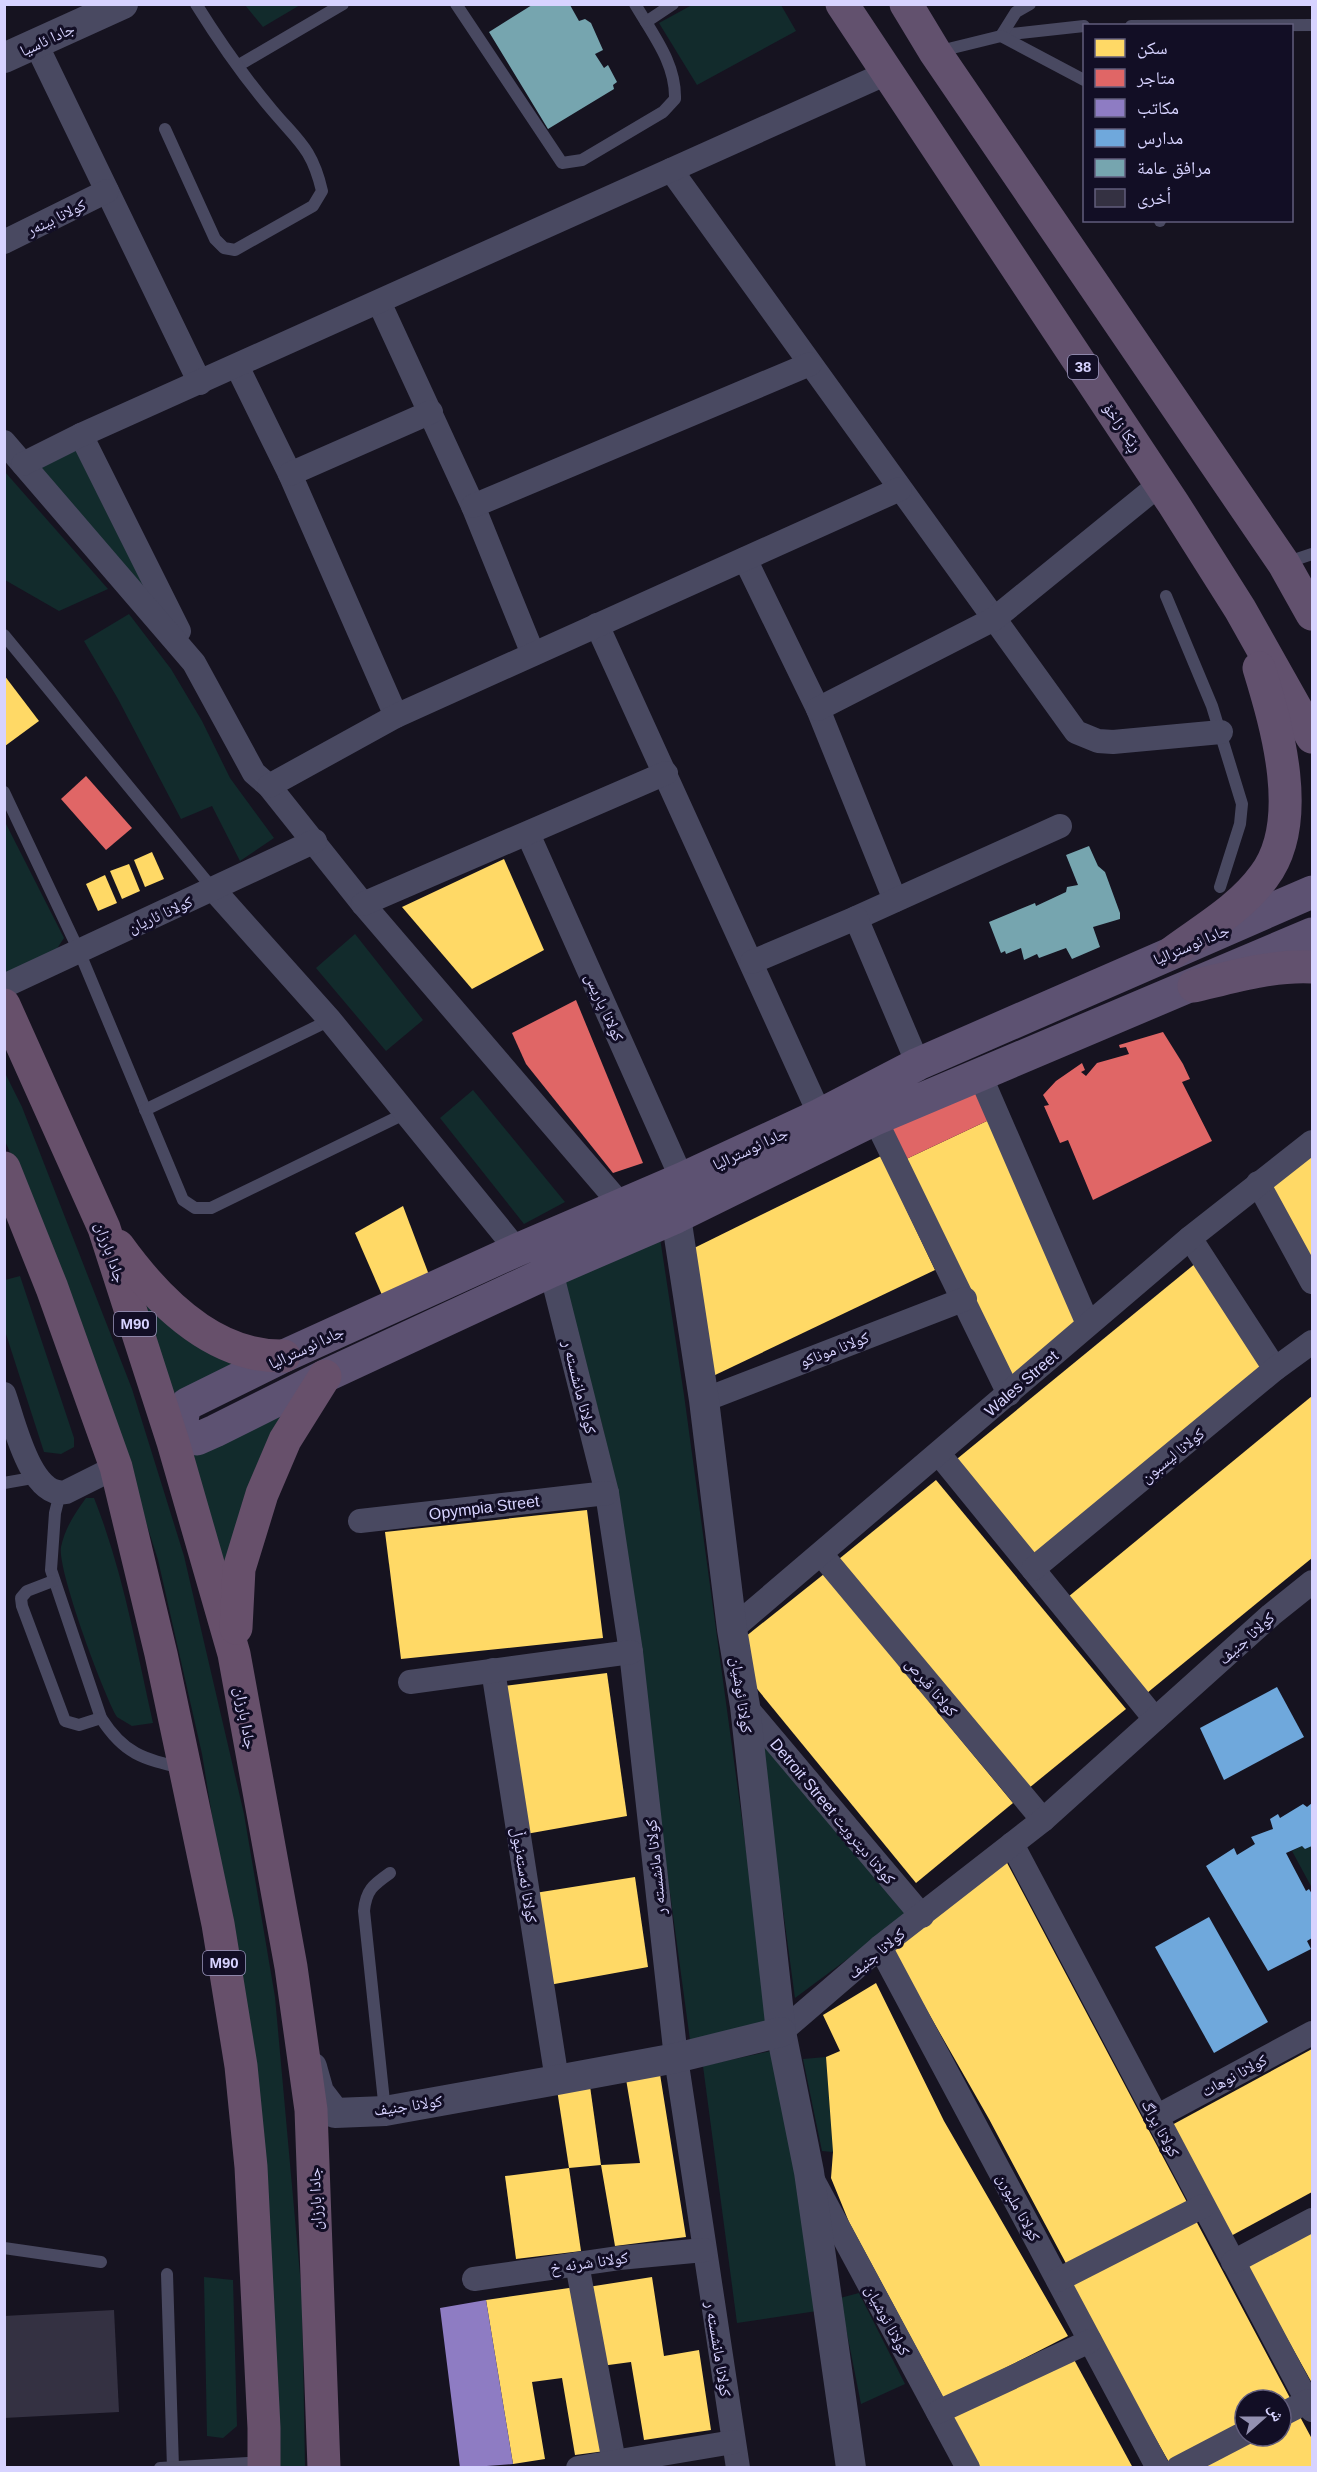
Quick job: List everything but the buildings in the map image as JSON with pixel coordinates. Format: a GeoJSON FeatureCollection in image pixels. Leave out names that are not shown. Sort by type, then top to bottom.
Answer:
{"type":"FeatureCollection","features":[{"type":"Feature","properties":{"kind":"highway","name":"ڕێکا زاخۆ"},"geometry":{"type":"LineString","coordinates":[[842,4],[1160,484],[1240,609],[1312,737]]}},
{"type":"Feature","properties":{"kind":"highway"},"geometry":{"type":"LineString","coordinates":[[906,4],[935,52],[1298,559],[1312,614]]}},
{"type":"Feature","properties":{"kind":"highway"},"geometry":{"type":"LineString","coordinates":[[1173,952],[1233,908],[1257,884],[1278,852],[1284,826],[1284,789],[1279,748],[1270,707],[1240,609]]}},
{"type":"Feature","properties":{"kind":"highway"},"geometry":{"type":"LineString","coordinates":[[1194,986],[1262,971],[1296,966],[1312,967]]}},
{"type":"Feature","properties":{"kind":"highway","name":"جادا بارزان"},"geometry":{"type":"LineString","coordinates":[[4,1005],[104,1228],[173,1442],[234,1654],[296,1998],[311,2110],[325,2459]]}},
{"type":"Feature","properties":{"kind":"highway","name":"M90"},"geometry":{"type":"LineString","coordinates":[[4,1168],[56,1298],[116,1467],[161,1654],[218,1924],[241,2066],[251,2167],[264,2465]]}},
{"type":"Feature","properties":{"kind":"highway"},"geometry":{"type":"LineString","coordinates":[[104,1228],[143,1279],[183,1319],[228,1344],[267,1357],[284,1356]]}},
{"type":"Feature","properties":{"kind":"highway"},"geometry":{"type":"LineString","coordinates":[[234,1654],[239,1569],[262,1494],[285,1440],[325,1376]]}},
{"type":"Feature","properties":{"kind":"main road","name":"جادا ئوسترالیا"},"geometry":{"type":"LineString","coordinates":[[1312,892],[918,1064],[820,1115],[682,1179],[517,1250],[284,1356],[187,1404],[182,1422],[185,1432],[197,1439],[325,1376],[551,1271],[676,1217],[875,1119],[1194,986],[1312,934]]}},
{"type":"Feature","properties":{"kind":"street","name":"جادا ئاسيا"},"geometry":{"type":"LineString","coordinates":[[4,58],[123,4]]}},
{"type":"Feature","properties":{"kind":"street"},"geometry":{"type":"LineString","coordinates":[[36,44],[200,382]]}},
{"type":"Feature","properties":{"kind":"street"},"geometry":{"type":"LineString","coordinates":[[23,464],[81,435],[887,73]]}},
{"type":"Feature","properties":{"kind":"street"},"geometry":{"type":"LineString","coordinates":[[671,170],[1076,732],[1098,741],[1113,742],[1221,732]]}},
{"type":"Feature","properties":{"kind":"street","name":"كولانا بینه‌ر"},"geometry":{"type":"LineString","coordinates":[[4,242],[107,191]]}},
{"type":"Feature","properties":{"kind":"street"},"geometry":{"type":"LineString","coordinates":[[379,302],[473,506],[533,654]]}},
{"type":"Feature","properties":{"kind":"street"},"geometry":{"type":"LineString","coordinates":[[473,506],[810,364]]}},
{"type":"Feature","properties":{"kind":"street"},"geometry":{"type":"LineString","coordinates":[[237,366],[290,474],[396,716]]}},
{"type":"Feature","properties":{"kind":"street"},"geometry":{"type":"LineString","coordinates":[[290,474],[430,412]]}},
{"type":"Feature","properties":{"kind":"street"},"geometry":{"type":"LineString","coordinates":[[81,435],[194,663],[254,773],[269,786],[363,904],[622,1206]]}},
{"type":"Feature","properties":{"kind":"street"},"geometry":{"type":"LineString","coordinates":[[4,442],[194,663]]}},
{"type":"Feature","properties":{"kind":"street"},"geometry":{"type":"LineString","coordinates":[[818,709],[994,619],[1160,484]]}},
{"type":"Feature","properties":{"kind":"street"},"geometry":{"type":"LineString","coordinates":[[269,786],[396,716],[900,489]]}},
{"type":"Feature","properties":{"kind":"street"},"geometry":{"type":"LineString","coordinates":[[745,559],[818,709],[895,900]]}},
{"type":"Feature","properties":{"kind":"street"},"geometry":{"type":"LineString","coordinates":[[597,625],[666,772],[820,1115]]}},
{"type":"Feature","properties":{"kind":"street"},"geometry":{"type":"LineString","coordinates":[[363,904],[666,772]]}},
{"type":"Feature","properties":{"kind":"street"},"geometry":{"type":"LineString","coordinates":[[752,962],[1060,826]]}},
{"type":"Feature","properties":{"kind":"street","name":"كولانا پاریس"},"geometry":{"type":"LineString","coordinates":[[528,834],[682,1179]]}},
{"type":"Feature","properties":{"kind":"street","name":"كولانا ئاريان"},"geometry":{"type":"LineString","coordinates":[[4,986],[315,841]]}},
{"type":"Feature","properties":{"kind":"street"},"geometry":{"type":"LineString","coordinates":[[213,889],[330,1020],[517,1250]]}},
{"type":"Feature","properties":{"kind":"street"},"geometry":{"type":"LineString","coordinates":[[856,918],[918,1064]]}},
{"type":"Feature","properties":{"kind":"street"},"geometry":{"type":"LineString","coordinates":[[980,1075],[1088,1324]]}},
{"type":"Feature","properties":{"kind":"street"},"geometry":{"type":"LineString","coordinates":[[875,1119],[965,1299],[1009,1394]]}},
{"type":"Feature","properties":{"kind":"street","name":"Wales Street"},"geometry":{"type":"LineString","coordinates":[[732,1629],[1190,1238],[1312,1142]]}},
{"type":"Feature","properties":{"kind":"street"},"geometry":{"type":"LineString","coordinates":[[1258,1183],[1312,1282]]}},
{"type":"Feature","properties":{"kind":"street","name":"كولانا ئوشيان"},"geometry":{"type":"LineString","coordinates":[[676,1217],[704,1400],[732,1629],[745,1706],[781,2032],[809,2172],[851,2468]]}},
{"type":"Feature","properties":{"kind":"street"},"geometry":{"type":"LineString","coordinates":[[1190,1238],[1275,1369]]}},
{"type":"Feature","properties":{"kind":"street","name":"كولانا مانشسته ر"},"geometry":{"type":"LineString","coordinates":[[551,1271],[607,1493],[631,1652],[676,2058],[738,2468]]}},
{"type":"Feature","properties":{"kind":"street","name":"كولانا موناكو"},"geometry":{"type":"LineString","coordinates":[[704,1400],[965,1299]]}},
{"type":"Feature","properties":{"kind":"street","name":"كولانا ليسبون"},"geometry":{"type":"LineString","coordinates":[[1033,1569],[1275,1369],[1312,1342]]}},
{"type":"Feature","properties":{"kind":"street"},"geometry":{"type":"LineString","coordinates":[[4,1394],[28,1465],[38,1478],[60,1493],[116,1467]]}},
{"type":"Feature","properties":{"kind":"street"},"geometry":{"type":"LineString","coordinates":[[939,1454],[1155,1719]]}},
{"type":"Feature","properties":{"kind":"street","name":"Opympia Street"},"geometry":{"type":"LineString","coordinates":[[360,1521],[607,1493]]}},
{"type":"Feature","properties":{"kind":"street","name":"كولانا قبرص"},"geometry":{"type":"LineString","coordinates":[[821,1554],[1043,1820]]}},
{"type":"Feature","properties":{"kind":"street","name":"كولانا جنيف"},"geometry":{"type":"LineString","coordinates":[[335,2113],[385,2111],[557,2080],[676,2058],[781,2032],[880,1947],[1043,1820],[1155,1719],[1309,1592]]}},
{"type":"Feature","properties":{"kind":"street"},"geometry":{"type":"LineString","coordinates":[[410,1682],[631,1652]]}},
{"type":"Feature","properties":{"kind":"street","name":"كولانا ئەستەنبوڵ"},"geometry":{"type":"LineString","coordinates":[[493,1670],[557,2080]]}},
{"type":"Feature","properties":{"kind":"street","name":"Detroit Street كولانا ديترويت"},"geometry":{"type":"LineString","coordinates":[[745,1706],[921,1916]]}},
{"type":"Feature","properties":{"kind":"street","name":"كولانا پراگ"},"geometry":{"type":"LineString","coordinates":[[1012,1844],[1310,2406]]}},
{"type":"Feature","properties":{"kind":"street","name":"كولانا ملبورن"},"geometry":{"type":"LineString","coordinates":[[880,1947],[1158,2468]]}},
{"type":"Feature","properties":{"kind":"street"},"geometry":{"type":"LineString","coordinates":[[296,1998],[303,2013],[316,2084],[323,2100],[335,2113],[323,2135],[314,2172]]}},
{"type":"Feature","properties":{"kind":"street","name":"كولانا نوهات"},"geometry":{"type":"LineString","coordinates":[[1156,2117],[1312,2032]]}},
{"type":"Feature","properties":{"kind":"street","name":"كولانا ئوشيان"},"geometry":{"type":"LineString","coordinates":[[809,2172],[968,2468]]}},
{"type":"Feature","properties":{"kind":"street"},"geometry":{"type":"LineString","coordinates":[[1059,2280],[1203,2206]]}},
{"type":"Feature","properties":{"kind":"street"},"geometry":{"type":"LineString","coordinates":[[1233,2262],[1312,2220]]}},
{"type":"Feature","properties":{"kind":"street","name":"كولانا شرنه خ"},"geometry":{"type":"LineString","coordinates":[[474,2278],[704,2250]]}},
{"type":"Feature","properties":{"kind":"street"},"geometry":{"type":"LineString","coordinates":[[577,2264],[614,2462]]}},
{"type":"Feature","properties":{"kind":"street"},"geometry":{"type":"LineString","coordinates":[[938,2412],[1090,2341]]}},
{"type":"Feature","properties":{"kind":"street"},"geometry":{"type":"LineString","coordinates":[[1293,2411],[1310,2406]]}},
{"type":"Feature","properties":{"kind":"street"},"geometry":{"type":"LineString","coordinates":[[1178,2468],[1233,2439]]}},
{"type":"Feature","properties":{"kind":"street"},"geometry":{"type":"LineString","coordinates":[[578,2468],[733,2442]]}},
{"type":"Feature","properties":{"kind":"lane"},"geometry":{"type":"LineString","coordinates":[[165,129],[215,239],[224,248],[235,250],[313,206],[322,191],[317,167],[304,143],[272,110],[239,64],[221,45],[196,4]]}},
{"type":"Feature","properties":{"kind":"lane"},"geometry":{"type":"LineString","coordinates":[[239,64],[343,4]]}},
{"type":"Feature","properties":{"kind":"lane"},"geometry":{"type":"LineString","coordinates":[[456,4],[562,163],[582,160],[663,112],[675,99],[676,84],[671,65],[636,4]]}},
{"type":"Feature","properties":{"kind":"lane"},"geometry":{"type":"LineString","coordinates":[[646,22],[673,4]]}},
{"type":"Feature","properties":{"kind":"lane"},"geometry":{"type":"LineString","coordinates":[[1001,36],[1016,12],[1030,4]]}},
{"type":"Feature","properties":{"kind":"lane"},"geometry":{"type":"LineString","coordinates":[[1293,25],[1312,25]]}},
{"type":"Feature","properties":{"kind":"lane"},"geometry":{"type":"LineString","coordinates":[[935,52],[1001,36],[1083,26]]}},
{"type":"Feature","properties":{"kind":"lane"},"geometry":{"type":"LineString","coordinates":[[1001,36],[1083,79]]}},
{"type":"Feature","properties":{"kind":"lane"},"geometry":{"type":"LineString","coordinates":[[1166,596],[1221,732],[1242,804],[1240,824],[1221,887]]}},
{"type":"Feature","properties":{"kind":"lane"},"geometry":{"type":"LineString","coordinates":[[4,635],[213,889]]}},
{"type":"Feature","properties":{"kind":"lane"},"geometry":{"type":"LineString","coordinates":[[4,792],[79,951],[183,1200],[195,1208],[211,1208],[406,1113]]}},
{"type":"Feature","properties":{"kind":"lane"},"geometry":{"type":"LineString","coordinates":[[146,1110],[330,1020]]}},
{"type":"Feature","properties":{"kind":"lane"},"geometry":{"type":"LineString","coordinates":[[4,1483],[38,1478]]}},
{"type":"Feature","properties":{"kind":"lane"},"geometry":{"type":"LineString","coordinates":[[60,1493],[51,1551],[54,1581],[101,1718],[113,1737],[134,1754],[147,1760],[184,1768]]}},
{"type":"Feature","properties":{"kind":"lane"},"geometry":{"type":"LineString","coordinates":[[54,1581],[27,1591],[21,1598],[22,1606],[65,1721],[74,1726],[101,1718]]}},
{"type":"Feature","properties":{"kind":"lane"},"geometry":{"type":"LineString","coordinates":[[385,2111],[364,1911],[366,1894],[372,1885],[390,1873]]}},
{"type":"Feature","properties":{"kind":"lane"},"geometry":{"type":"LineString","coordinates":[[4,2248],[101,2262]]}},
{"type":"Feature","properties":{"kind":"lane"},"geometry":{"type":"LineString","coordinates":[[167,2274],[173,2467]]}},
{"type":"Feature","properties":{"kind":"lane"},"geometry":{"type":"LineString","coordinates":[[160,2468],[264,2465]]}},
{"type":"Feature","properties":{"kind":"green space"},"geometry":{"type":"Polygon","coordinates":[[[245,5],[300,5],[263,27],[245,5]]]}},
{"type":"Feature","properties":{"kind":"green space"},"geometry":{"type":"Polygon","coordinates":[[[692,5],[781,5],[796,31],[697,85],[659,23],[692,5]]]}},
{"type":"Feature","properties":{"kind":"green space"},"geometry":{"type":"Polygon","coordinates":[[[81,435],[194,663],[23,464],[81,435]]]}},
{"type":"Feature","properties":{"kind":"green space"},"geometry":{"type":"Polygon","coordinates":[[[5,472],[108,589],[59,611],[5,580],[5,472]]]}},
{"type":"Feature","properties":{"kind":"green space"},"geometry":{"type":"Polygon","coordinates":[[[129,614],[171,669],[202,721],[230,778],[274,838],[240,861],[212,806],[181,819],[118,699],[84,641],[129,614]]]}},
{"type":"Feature","properties":{"kind":"green space"},"geometry":{"type":"Polygon","coordinates":[[[4,820],[64,938],[56,950],[4,976],[4,820]]]}},
{"type":"Feature","properties":{"kind":"green space"},"geometry":{"type":"Polygon","coordinates":[[[355,934],[423,1020],[386,1051],[316,968],[355,934]]]}},
{"type":"Feature","properties":{"kind":"green space"},"geometry":{"type":"Polygon","coordinates":[[[4,1071],[22,1107],[132,1389],[184,1556],[244,1814],[275,1997],[302,2297],[305,2467],[276,2467],[258,2099],[202,1754],[158,1560],[111,1412],[37,1213],[5,1141],[4,1071]]]}},
{"type":"Feature","properties":{"kind":"green space"},"geometry":{"type":"Polygon","coordinates":[[[473,1090],[565,1202],[524,1224],[440,1118],[473,1090]]]}},
{"type":"Feature","properties":{"kind":"green space"},"geometry":{"type":"Polygon","coordinates":[[[660,1238],[684,1395],[770,2025],[690,2040],[618,1510],[603,1428],[563,1281],[660,1238]]]}},
{"type":"Feature","properties":{"kind":"green space"},"geometry":{"type":"Polygon","coordinates":[[[20,1276],[74,1438],[74,1447],[61,1454],[44,1452],[5,1331],[5,1280],[20,1276]]]}},
{"type":"Feature","properties":{"kind":"green space"},"geometry":{"type":"Polygon","coordinates":[[[135,1278],[257,1360],[174,1395],[135,1278]]]}},
{"type":"Feature","properties":{"kind":"green space"},"geometry":{"type":"Polygon","coordinates":[[[304,1397],[233,1596],[190,1453],[304,1397]]]}},
{"type":"Feature","properties":{"kind":"green space"},"geometry":{"type":"Polygon","coordinates":[[[86,1498],[94,1498],[113,1553],[153,1723],[132,1726],[117,1717],[92,1658],[73,1604],[61,1547],[71,1521],[86,1498]]]}},
{"type":"Feature","properties":{"kind":"green space"},"geometry":{"type":"Polygon","coordinates":[[[760,1741],[908,1914],[795,1998],[760,1741]]]}},
{"type":"Feature","properties":{"kind":"green space"},"geometry":{"type":"Polygon","coordinates":[[[1302,1846],[1305,1849],[1312,1846],[1312,1888],[1292,1851],[1302,1846]]]}},
{"type":"Feature","properties":{"kind":"green space"},"geometry":{"type":"Polygon","coordinates":[[[775,2050],[817,2311],[737,2323],[703,2066],[775,2050]]]}},
{"type":"Feature","properties":{"kind":"green space"},"geometry":{"type":"Polygon","coordinates":[[[826,2057],[833,2152],[822,2151],[803,2059],[826,2057]]]}},
{"type":"Feature","properties":{"kind":"green space"},"geometry":{"type":"Polygon","coordinates":[[[204,2277],[233,2280],[237,2426],[223,2438],[207,2436],[204,2277]]]}},
{"type":"Feature","properties":{"kind":"green space"},"geometry":{"type":"Polygon","coordinates":[[[859,2293],[905,2384],[861,2404],[840,2298],[859,2293]]]}}]}
